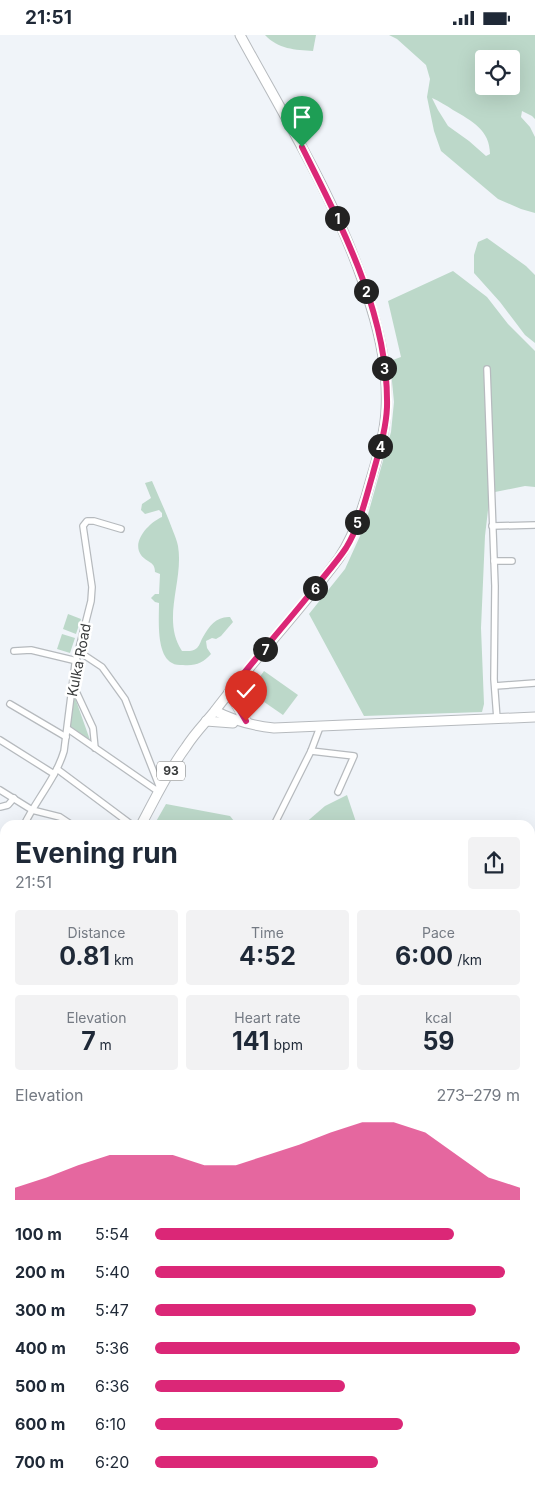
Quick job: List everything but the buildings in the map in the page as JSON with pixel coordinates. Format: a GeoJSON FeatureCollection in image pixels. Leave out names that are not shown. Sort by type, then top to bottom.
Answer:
{"type":"FeatureCollection","features":[{"type":"Feature","properties":{"kind":"main road","name":"93"},"geometry":{"type":"LineString","coordinates":[[144,820],[159,790],[186,746],[346,547],[367,493],[384,433],[387,407],[386,378],[381,343],[368,295],[348,241],[302,147],[240,35]]}},
{"type":"Feature","properties":{"kind":"main road"},"geometry":{"type":"LineString","coordinates":[[229,692],[247,722]]}},
{"type":"Feature","properties":{"kind":"main road"},"geometry":{"type":"LineString","coordinates":[[216,708],[260,727],[274,728],[535,717]]}},
{"type":"Feature","properties":{"kind":"main road"},"geometry":{"type":"LineString","coordinates":[[206,721],[217,720],[245,724],[247,722]]}},
{"type":"Feature","properties":{"kind":"street"},"geometry":{"type":"LineString","coordinates":[[487,369],[494,561],[497,719]]}},
{"type":"Feature","properties":{"kind":"street","name":"Kulka Road"},"geometry":{"type":"LineString","coordinates":[[27,820],[60,763],[64,751],[76,661],[91,601],[92,587],[83,526],[87,521],[94,521],[120,529]]}},
{"type":"Feature","properties":{"kind":"street"},"geometry":{"type":"LineString","coordinates":[[492,527],[535,525]]}},
{"type":"Feature","properties":{"kind":"street"},"geometry":{"type":"LineString","coordinates":[[494,561],[512,561]]}},
{"type":"Feature","properties":{"kind":"street"},"geometry":{"type":"LineString","coordinates":[[14,651],[31,650],[76,661]]}},
{"type":"Feature","properties":{"kind":"street"},"geometry":{"type":"LineString","coordinates":[[78,651],[102,667],[125,699],[159,790]]}},
{"type":"Feature","properties":{"kind":"street"},"geometry":{"type":"LineString","coordinates":[[495,686],[535,683]]}},
{"type":"Feature","properties":{"kind":"street"},"geometry":{"type":"LineString","coordinates":[[72,684],[93,729],[95,748]]}},
{"type":"Feature","properties":{"kind":"street"},"geometry":{"type":"LineString","coordinates":[[10,704],[66,737]]}},
{"type":"Feature","properties":{"kind":"street"},"geometry":{"type":"LineString","coordinates":[[276,820],[311,751],[320,727]]}},
{"type":"Feature","properties":{"kind":"street"},"geometry":{"type":"LineString","coordinates":[[68,729],[159,790]]}},
{"type":"Feature","properties":{"kind":"street"},"geometry":{"type":"LineString","coordinates":[[0,740],[55,771],[125,820]]}},
{"type":"Feature","properties":{"kind":"street"},"geometry":{"type":"LineString","coordinates":[[311,751],[354,756],[338,793]]}},
{"type":"Feature","properties":{"kind":"street"},"geometry":{"type":"LineString","coordinates":[[0,790],[32,810],[60,817],[62,820]]}},
{"type":"Feature","properties":{"kind":"street"},"geometry":{"type":"LineString","coordinates":[[0,807],[8,805],[14,798]]}},
{"type":"Feature","properties":{"kind":"green space"},"geometry":{"type":"Polygon","coordinates":[[[265,35],[316,35],[313,51],[281,46],[265,35]]]}},
{"type":"Feature","properties":{"kind":"green space"},"geometry":{"type":"Polygon","coordinates":[[[389,35],[535,35],[535,119],[522,111],[521,117],[530,127],[535,137],[535,213],[498,199],[441,151],[434,131],[427,97],[430,79],[426,65],[397,39],[389,35]],[[432,98],[448,126],[486,156],[490,154],[487,139],[479,127],[432,98]]]}},
{"type":"Feature","properties":{"kind":"green space"},"geometry":{"type":"Polygon","coordinates":[[[487,238],[526,266],[535,275],[535,343],[525,335],[500,302],[474,273],[474,255],[478,242],[487,238]]]}},
{"type":"Feature","properties":{"kind":"green space"},"geometry":{"type":"Polygon","coordinates":[[[453,271],[487,297],[508,324],[535,351],[535,487],[525,486],[490,493],[485,536],[481,628],[484,704],[482,712],[364,716],[309,614],[345,569],[365,525],[391,432],[394,402],[390,361],[401,357],[388,301],[453,271]]]}},
{"type":"Feature","properties":{"kind":"green space"},"geometry":{"type":"Polygon","coordinates":[[[152,481],[178,546],[179,559],[173,626],[176,639],[182,651],[192,651],[197,648],[208,629],[217,620],[230,617],[233,622],[221,636],[206,641],[207,648],[211,654],[202,662],[195,664],[179,665],[172,663],[163,653],[161,645],[159,603],[151,598],[155,594],[159,594],[160,574],[155,572],[154,566],[143,558],[138,544],[147,528],[162,517],[162,513],[159,510],[145,514],[141,510],[142,504],[151,498],[145,483],[152,481]]]}},
{"type":"Feature","properties":{"kind":"green space"},"geometry":{"type":"Polygon","coordinates":[[[68,614],[81,619],[76,634],[63,629],[68,614]]]}},
{"type":"Feature","properties":{"kind":"green space"},"geometry":{"type":"Polygon","coordinates":[[[62,634],[75,638],[70,653],[57,649],[62,634]]]}},
{"type":"Feature","properties":{"kind":"green space"},"geometry":{"type":"Polygon","coordinates":[[[264,671],[298,695],[283,715],[251,693],[244,699],[242,696],[239,699],[237,696],[245,685],[250,688],[249,692],[264,671]]]}},
{"type":"Feature","properties":{"kind":"green space"},"geometry":{"type":"Polygon","coordinates":[[[73,692],[90,740],[70,726],[73,692]]]}},
{"type":"Feature","properties":{"kind":"green space"},"geometry":{"type":"Polygon","coordinates":[[[347,795],[355,820],[309,820],[325,806],[347,795]]]}},
{"type":"Feature","properties":{"kind":"green space"},"geometry":{"type":"Polygon","coordinates":[[[166,804],[230,816],[233,820],[157,820],[166,804]]]}},
{"type":"Feature","properties":{"kind":"route"},"geometry":{"type":"LineString","coordinates":[[246,721],[229,692],[346,547],[353,534],[367,493],[384,433],[387,407],[386,378],[381,343],[368,295],[348,241],[302,147]]}}]}
